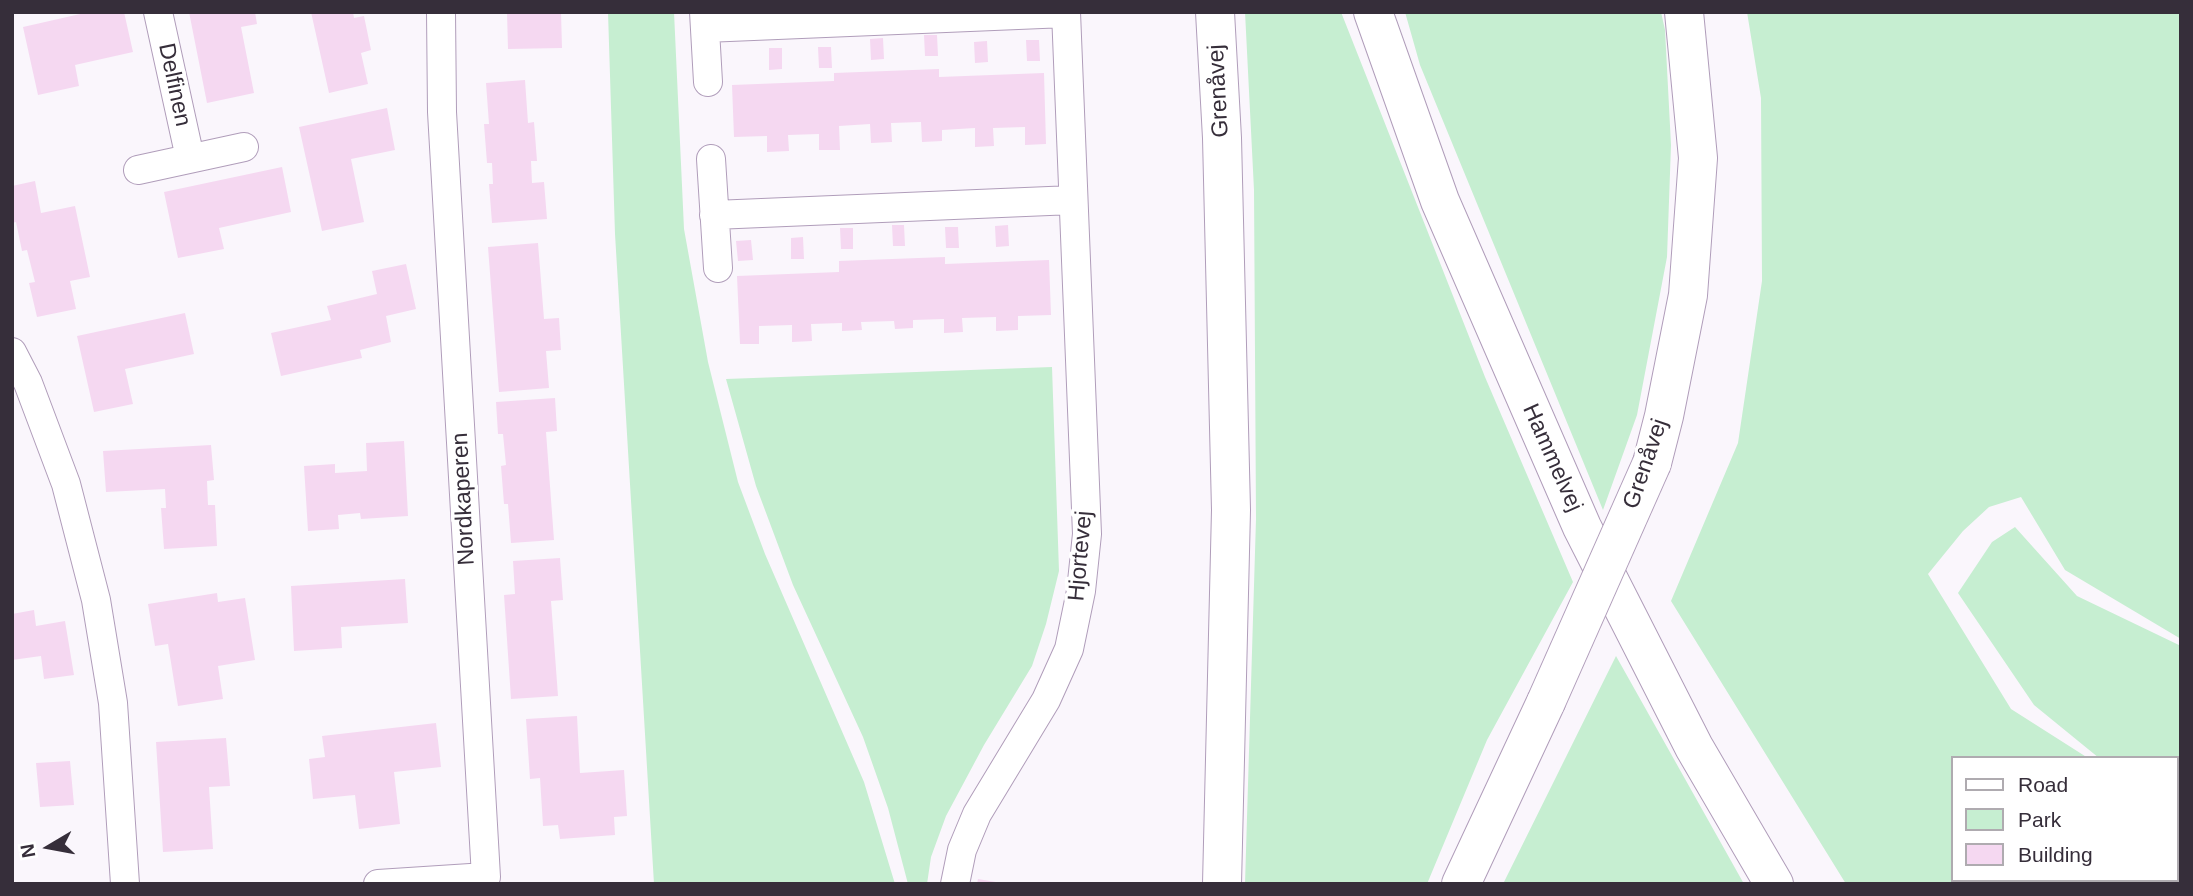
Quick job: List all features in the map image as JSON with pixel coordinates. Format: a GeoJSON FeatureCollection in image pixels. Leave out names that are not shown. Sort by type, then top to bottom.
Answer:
{"type":"FeatureCollection","features":[{"type":"Feature","properties":{"kind":"main road","name":"Grenåvej"},"geometry":{"type":"LineString","coordinates":[[1215,12],[1222,138],[1231,510],[1222,884]]}},
{"type":"Feature","properties":{"kind":"main road","name":"Hammelvej"},"geometry":{"type":"LineString","coordinates":[[1373,12],[1440,201],[1582,527],[1694,747],[1774,884]]}},
{"type":"Feature","properties":{"kind":"main road","name":"Grenåvej"},"geometry":{"type":"LineString","coordinates":[[1461,884],[1546,702],[1652,463],[1688,295],[1698,158],[1684,12]]}},
{"type":"Feature","properties":{"kind":"street","name":"Delfinen"},"geometry":{"type":"LineString","coordinates":[[158,12],[190,158]]}},
{"type":"Feature","properties":{"kind":"street","name":"Nordkaperen"},"geometry":{"type":"LineString","coordinates":[[378,884],[486,877],[442,112],[441,12]]}},
{"type":"Feature","properties":{"kind":"street","name":"Hjortevej"},"geometry":{"type":"LineString","coordinates":[[708,82],[705,20],[1066,13],[1087,534],[1081,591],[1069,649],[1046,700],[977,814],[962,850],[955,884]]}},
{"type":"Feature","properties":{"kind":"street","name":"Delfinen"},"geometry":{"type":"LineString","coordinates":[[138,170],[244,147]]}},
{"type":"Feature","properties":{"kind":"street"},"geometry":{"type":"LineString","coordinates":[[711,159],[718,268]]}},
{"type":"Feature","properties":{"kind":"street"},"geometry":{"type":"LineString","coordinates":[[715,215],[1073,200]]}},
{"type":"Feature","properties":{"kind":"street"},"geometry":{"type":"LineString","coordinates":[[12,352],[28,383],[66,484],[96,600],[113,703],[125,884]]}},
{"type":"Feature","properties":{"kind":"green space"},"geometry":{"type":"Polygon","coordinates":[[[608,12],[674,12],[684,229],[708,362],[738,482],[765,554],[864,782],[895,884],[654,884],[615,234],[608,12]]]}},
{"type":"Feature","properties":{"kind":"green space"},"geometry":{"type":"Polygon","coordinates":[[[1245,12],[1341,12],[1485,377],[1573,582],[1487,740],[1427,884],[1245,884],[1256,519],[1254,190],[1245,12]]]}},
{"type":"Feature","properties":{"kind":"green space"},"geometry":{"type":"Polygon","coordinates":[[[1405,12],[1661,12],[1665,30],[1671,145],[1667,257],[1637,415],[1603,510],[1420,65],[1405,12]]]}},
{"type":"Feature","properties":{"kind":"green space"},"geometry":{"type":"Polygon","coordinates":[[[1747,12],[2181,12],[2181,639],[2065,570],[2021,497],[1989,507],[1963,531],[1928,574],[2011,709],[2085,756],[1952,756],[1952,882],[2179,882],[2179,830],[2181,884],[1846,884],[1671,601],[1738,443],[1762,281],[1761,98],[1747,12]]]}},
{"type":"Feature","properties":{"kind":"green space"},"geometry":{"type":"Polygon","coordinates":[[[1052,367],[1059,571],[1046,624],[1032,666],[984,745],[946,816],[931,857],[927,884],[908,884],[888,808],[863,737],[793,585],[756,486],[726,379],[1052,367]]]}},
{"type":"Feature","properties":{"kind":"green space"},"geometry":{"type":"Polygon","coordinates":[[[2015,527],[2077,596],[2181,646],[2181,824],[2179,756],[2097,756],[2034,705],[1958,593],[1992,542],[2015,527]]]}},
{"type":"Feature","properties":{"kind":"green space"},"geometry":{"type":"Polygon","coordinates":[[[1616,656],[1744,884],[1503,884],[1616,656]]]}},
{"type":"Feature","properties":{"kind":"building"},"geometry":{"type":"Polygon","coordinates":[[[89,12],[124,12],[133,52],[75,65],[79,86],[38,95],[23,27],[89,12]]]}},
{"type":"Feature","properties":{"kind":"building"},"geometry":{"type":"Polygon","coordinates":[[[189,12],[255,12],[257,24],[241,27],[254,93],[207,103],[189,12]]]}},
{"type":"Feature","properties":{"kind":"building"},"geometry":{"type":"Polygon","coordinates":[[[311,12],[353,12],[354,18],[364,16],[371,50],[361,53],[368,84],[329,93],[311,12]]]}},
{"type":"Feature","properties":{"kind":"building"},"geometry":{"type":"Polygon","coordinates":[[[507,12],[561,12],[562,48],[508,49],[507,12]]]}},
{"type":"Feature","properties":{"kind":"building"},"geometry":{"type":"Polygon","coordinates":[[[924,35],[937,35],[938,56],[925,56],[924,35]]]}},
{"type":"Feature","properties":{"kind":"building"},"geometry":{"type":"Polygon","coordinates":[[[883,38],[884,59],[871,60],[870,39],[883,38]]]}},
{"type":"Feature","properties":{"kind":"building"},"geometry":{"type":"Polygon","coordinates":[[[1026,40],[1039,40],[1040,61],[1027,61],[1026,40]]]}},
{"type":"Feature","properties":{"kind":"building"},"geometry":{"type":"Polygon","coordinates":[[[987,41],[988,62],[975,63],[974,42],[987,41]]]}},
{"type":"Feature","properties":{"kind":"building"},"geometry":{"type":"Polygon","coordinates":[[[818,47],[831,47],[832,68],[819,68],[818,47]]]}},
{"type":"Feature","properties":{"kind":"building"},"geometry":{"type":"Polygon","coordinates":[[[769,48],[782,48],[782,69],[769,70],[769,48]]]}},
{"type":"Feature","properties":{"kind":"building"},"geometry":{"type":"Polygon","coordinates":[[[939,69],[939,77],[1044,73],[1046,144],[1025,145],[1025,127],[993,128],[994,146],[975,147],[975,128],[942,130],[942,141],[922,142],[921,122],[891,123],[892,142],[871,143],[870,124],[839,126],[840,150],[819,150],[819,134],[788,135],[789,151],[767,152],[767,136],[734,137],[732,85],[834,81],[834,73],[939,69]]]}},
{"type":"Feature","properties":{"kind":"building"},"geometry":{"type":"Polygon","coordinates":[[[525,80],[528,123],[534,122],[537,161],[531,161],[532,183],[544,182],[547,219],[492,223],[489,184],[493,184],[492,163],[487,163],[484,124],[489,124],[486,83],[525,80]]]}},
{"type":"Feature","properties":{"kind":"building"},"geometry":{"type":"Polygon","coordinates":[[[387,108],[395,150],[351,159],[364,222],[322,231],[299,127],[387,108]]]}},
{"type":"Feature","properties":{"kind":"building"},"geometry":{"type":"Polygon","coordinates":[[[282,167],[291,212],[219,228],[224,249],[178,258],[164,192],[282,167]]]}},
{"type":"Feature","properties":{"kind":"building"},"geometry":{"type":"Polygon","coordinates":[[[35,181],[41,213],[75,206],[90,277],[70,281],[76,309],[37,317],[29,283],[35,282],[27,250],[22,251],[16,222],[12,223],[12,186],[35,181]]]}},
{"type":"Feature","properties":{"kind":"building"},"geometry":{"type":"Polygon","coordinates":[[[892,225],[904,225],[905,246],[893,246],[892,225]]]}},
{"type":"Feature","properties":{"kind":"building"},"geometry":{"type":"Polygon","coordinates":[[[1008,225],[1009,246],[996,247],[995,226],[1008,225]]]}},
{"type":"Feature","properties":{"kind":"building"},"geometry":{"type":"Polygon","coordinates":[[[945,227],[958,227],[959,248],[946,248],[945,227]]]}},
{"type":"Feature","properties":{"kind":"building"},"geometry":{"type":"Polygon","coordinates":[[[840,228],[853,228],[853,249],[841,249],[840,228]]]}},
{"type":"Feature","properties":{"kind":"building"},"geometry":{"type":"Polygon","coordinates":[[[803,237],[804,259],[791,259],[791,238],[803,237]]]}},
{"type":"Feature","properties":{"kind":"building"},"geometry":{"type":"Polygon","coordinates":[[[751,240],[753,260],[738,261],[736,241],[751,240]]]}},
{"type":"Feature","properties":{"kind":"building"},"geometry":{"type":"Polygon","coordinates":[[[538,243],[544,319],[559,318],[561,350],[546,351],[549,388],[499,392],[488,247],[538,243]]]}},
{"type":"Feature","properties":{"kind":"building"},"geometry":{"type":"Polygon","coordinates":[[[945,257],[945,264],[1049,260],[1051,315],[1018,316],[1018,330],[996,331],[996,317],[962,318],[963,332],[944,333],[944,319],[913,320],[913,328],[895,329],[894,321],[861,322],[862,330],[842,331],[842,323],[811,324],[812,341],[792,342],[792,325],[759,326],[759,344],[740,344],[737,276],[839,272],[839,261],[945,257]]]}},
{"type":"Feature","properties":{"kind":"building"},"geometry":{"type":"Polygon","coordinates":[[[406,264],[416,309],[386,316],[391,342],[360,350],[362,358],[281,376],[271,333],[331,320],[327,306],[377,294],[372,271],[406,264]]]}},
{"type":"Feature","properties":{"kind":"building"},"geometry":{"type":"Polygon","coordinates":[[[185,313],[194,354],[125,369],[133,404],[94,412],[77,336],[185,313]]]}},
{"type":"Feature","properties":{"kind":"building"},"geometry":{"type":"Polygon","coordinates":[[[555,398],[557,431],[546,432],[554,540],[511,543],[501,466],[506,465],[503,434],[498,434],[496,402],[555,398]]]}},
{"type":"Feature","properties":{"kind":"building"},"geometry":{"type":"Polygon","coordinates":[[[404,441],[408,516],[361,519],[360,513],[338,515],[339,529],[308,531],[304,466],[335,464],[335,473],[367,471],[366,443],[404,441]]]}},
{"type":"Feature","properties":{"kind":"building"},"geometry":{"type":"Polygon","coordinates":[[[211,445],[214,480],[207,481],[208,505],[215,505],[217,546],[164,549],[161,508],[166,508],[165,489],[106,492],[103,451],[211,445]]]}},
{"type":"Feature","properties":{"kind":"building"},"geometry":{"type":"Polygon","coordinates":[[[560,558],[563,600],[551,601],[558,696],[511,699],[504,595],[515,594],[513,561],[560,558]]]}},
{"type":"Feature","properties":{"kind":"building"},"geometry":{"type":"Polygon","coordinates":[[[405,579],[408,623],[341,627],[342,648],[294,651],[291,586],[405,579]]]}},
{"type":"Feature","properties":{"kind":"building"},"geometry":{"type":"Polygon","coordinates":[[[217,593],[218,602],[245,598],[255,660],[218,666],[223,699],[178,706],[168,644],[155,646],[148,604],[217,593]]]}},
{"type":"Feature","properties":{"kind":"building"},"geometry":{"type":"Polygon","coordinates":[[[34,610],[36,626],[65,621],[74,675],[44,679],[41,656],[12,660],[12,614],[34,610]]]}},
{"type":"Feature","properties":{"kind":"building"},"geometry":{"type":"Polygon","coordinates":[[[577,716],[580,773],[624,770],[627,816],[614,817],[615,835],[560,839],[558,825],[543,826],[540,778],[530,779],[526,719],[577,716]]]}},
{"type":"Feature","properties":{"kind":"building"},"geometry":{"type":"Polygon","coordinates":[[[436,723],[441,767],[394,772],[400,824],[359,829],[355,795],[313,799],[309,759],[325,757],[322,736],[436,723]]]}},
{"type":"Feature","properties":{"kind":"building"},"geometry":{"type":"Polygon","coordinates":[[[226,738],[230,786],[209,787],[213,849],[163,852],[156,742],[226,738]]]}},
{"type":"Feature","properties":{"kind":"building"},"geometry":{"type":"Polygon","coordinates":[[[70,761],[74,805],[40,807],[36,763],[70,761]]]}},
{"type":"Feature","properties":{"kind":"building"},"geometry":{"type":"Polygon","coordinates":[[[978,879],[996,882],[996,884],[977,884],[978,879]]]}}]}
